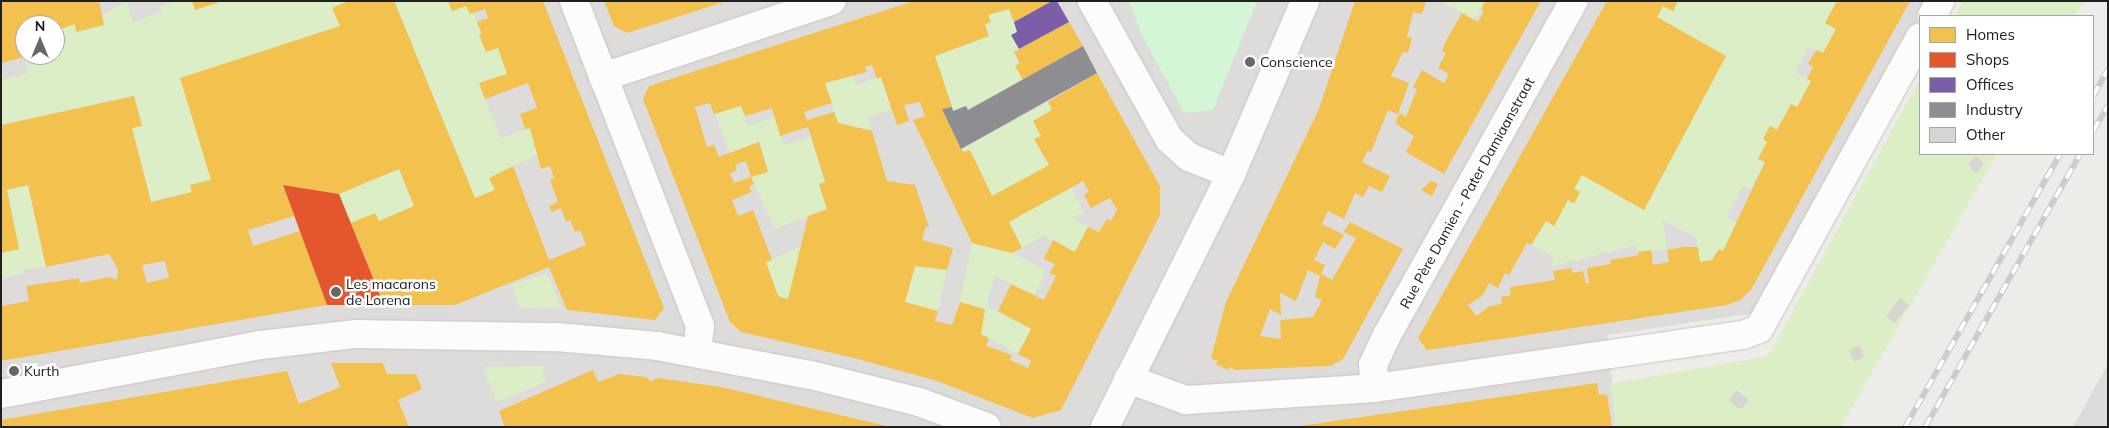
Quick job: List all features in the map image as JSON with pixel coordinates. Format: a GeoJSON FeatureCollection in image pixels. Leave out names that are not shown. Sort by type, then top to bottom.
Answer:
{"type":"FeatureCollection","features":[{"type":"Feature","properties":{"kind":"street"},"geometry":{"type":"LineString","coordinates":[[574,1],[700,326],[697,352]]}},
{"type":"Feature","properties":{"kind":"street"},"geometry":{"type":"LineString","coordinates":[[603,77],[832,1]]}},
{"type":"Feature","properties":{"kind":"street"},"geometry":{"type":"LineString","coordinates":[[1092,1],[1169,140],[1189,157],[1231,174]]}},
{"type":"Feature","properties":{"kind":"street"},"geometry":{"type":"LineString","coordinates":[[1105,427],[1231,174],[1305,1]]}},
{"type":"Feature","properties":{"kind":"street","name":"Rue Père Damien - Pater Damiaanstraat"},"geometry":{"type":"LineString","coordinates":[[1375,388],[1373,365],[1387,335],[1574,1]]}},
{"type":"Feature","properties":{"kind":"street"},"geometry":{"type":"LineString","coordinates":[[1933,15],[1940,1]]}},
{"type":"Feature","properties":{"kind":"street"},"geometry":{"type":"LineString","coordinates":[[1128,379],[1186,400],[1375,388],[1743,335],[1759,329],[1919,40]]}},
{"type":"Feature","properties":{"kind":"street"},"geometry":{"type":"LineString","coordinates":[[1,394],[261,345],[356,334],[557,337],[697,352],[811,375],[920,402],[987,427]]}},
{"type":"Feature","properties":{"kind":"shaded area"},"geometry":{"type":"Polygon","coordinates":[[[1,1],[1928,1],[1755,313],[1608,335],[1616,427],[1,427],[1,1]]]}},
{"type":"Feature","properties":{"kind":"shaded area"},"geometry":{"type":"Polygon","coordinates":[[[912,122],[966,236],[931,227],[917,184],[889,180],[876,133],[912,122]]]}},
{"type":"Feature","properties":{"kind":"shaded area"},"geometry":{"type":"Polygon","coordinates":[[[2108,364],[2108,427],[2073,427],[2108,364]]]}},
{"type":"Feature","properties":{"kind":"shaded area"},"geometry":{"type":"Polygon","coordinates":[[[479,366],[504,427],[414,427],[405,403],[429,390],[421,368],[479,366]]]}},
{"type":"Feature","properties":{"kind":"green space"},"geometry":{"type":"Polygon","coordinates":[[[176,1],[192,1],[195,10],[221,1],[349,1],[332,8],[340,26],[211,180],[191,185],[192,192],[151,202],[132,128],[142,126],[134,96],[1,125],[1,80],[28,73],[26,65],[65,65],[65,28],[75,24],[77,32],[104,25],[103,14],[127,2],[133,22],[161,12],[160,6],[176,1]]]}},
{"type":"Feature","properties":{"kind":"green space"},"geometry":{"type":"Polygon","coordinates":[[[394,1],[448,1],[452,11],[466,6],[470,14],[474,13],[486,52],[498,48],[507,74],[480,83],[485,99],[501,138],[530,128],[539,154],[490,178],[495,190],[475,198],[394,1]]]}},
{"type":"Feature","properties":{"kind":"green space"},"geometry":{"type":"Polygon","coordinates":[[[1257,1],[1213,110],[1184,113],[1143,37],[1129,2],[1257,1]]]}},
{"type":"Feature","properties":{"kind":"green space"},"geometry":{"type":"Polygon","coordinates":[[[1441,1],[1485,1],[1474,20],[1441,1]]]}},
{"type":"Feature","properties":{"kind":"green space"},"geometry":{"type":"Polygon","coordinates":[[[1678,1],[1837,1],[1825,23],[1836,29],[1823,53],[1809,47],[1795,72],[1811,81],[1797,107],[1791,104],[1777,130],[1770,126],[1763,139],[1767,142],[1758,159],[1765,162],[1750,190],[1743,186],[1727,216],[1738,222],[1723,251],[1719,249],[1712,260],[1700,262],[1696,237],[1663,220],[1667,250],[1638,252],[1637,245],[1553,266],[1552,256],[1531,245],[1546,221],[1554,225],[1568,200],[1573,203],[1580,192],[1574,189],[1582,175],[1644,210],[1726,56],[1657,17],[1663,6],[1673,11],[1678,1]]]}},
{"type":"Feature","properties":{"kind":"green space"},"geometry":{"type":"Polygon","coordinates":[[[1963,1],[2084,1],[2076,15],[1956,15],[1963,1]]]}},
{"type":"Feature","properties":{"kind":"green space"},"geometry":{"type":"Polygon","coordinates":[[[1009,9],[1017,32],[1011,35],[1019,49],[1014,52],[1023,80],[968,110],[966,106],[953,111],[935,56],[989,36],[985,24],[990,22],[988,15],[1009,9]]]}},
{"type":"Feature","properties":{"kind":"green space"},"geometry":{"type":"Polygon","coordinates":[[[852,74],[856,85],[881,77],[891,110],[867,117],[872,130],[838,123],[825,83],[852,74]]]}},
{"type":"Feature","properties":{"kind":"green space"},"geometry":{"type":"Polygon","coordinates":[[[1919,81],[1919,155],[1996,155],[1841,427],[1616,427],[1610,384],[1768,356],[1919,81]]]}},
{"type":"Feature","properties":{"kind":"green space"},"geometry":{"type":"Polygon","coordinates":[[[1048,102],[1052,110],[1033,121],[1041,136],[1035,140],[1049,165],[992,196],[970,150],[963,152],[961,149],[1048,102]]]}},
{"type":"Feature","properties":{"kind":"green space"},"geometry":{"type":"Polygon","coordinates":[[[741,106],[748,126],[775,117],[784,145],[811,137],[825,182],[819,185],[827,209],[775,229],[751,177],[768,171],[759,142],[730,153],[715,114],[741,106]]]}},
{"type":"Feature","properties":{"kind":"green space"},"geometry":{"type":"Polygon","coordinates":[[[399,169],[414,206],[379,221],[351,223],[339,194],[399,169]]]}},
{"type":"Feature","properties":{"kind":"green space"},"geometry":{"type":"Polygon","coordinates":[[[28,185],[46,267],[23,270],[24,273],[1,279],[1,253],[19,249],[7,190],[28,185]]]}},
{"type":"Feature","properties":{"kind":"green space"},"geometry":{"type":"Polygon","coordinates":[[[1071,188],[1084,212],[1073,218],[1088,227],[1075,252],[1043,236],[1022,248],[1009,222],[1071,188]]]}},
{"type":"Feature","properties":{"kind":"green space"},"geometry":{"type":"Polygon","coordinates":[[[972,243],[1012,253],[1046,271],[1034,296],[995,276],[986,306],[1031,329],[1018,354],[981,334],[983,324],[960,302],[972,243]]]}},
{"type":"Feature","properties":{"kind":"green space"},"geometry":{"type":"Polygon","coordinates":[[[801,246],[788,299],[778,296],[766,262],[801,246]]]}},
{"type":"Feature","properties":{"kind":"green space"},"geometry":{"type":"Polygon","coordinates":[[[915,266],[947,270],[938,311],[905,302],[915,266]]]}},
{"type":"Feature","properties":{"kind":"green space"},"geometry":{"type":"Polygon","coordinates":[[[547,273],[562,309],[519,307],[512,285],[547,273]]]}},
{"type":"Feature","properties":{"kind":"green space"},"geometry":{"type":"Polygon","coordinates":[[[543,366],[545,382],[497,402],[483,367],[543,366]]]}},
{"type":"Feature","properties":{"kind":"building: Homes"},"geometry":{"type":"Polygon","coordinates":[[[1,1],[99,1],[104,25],[76,32],[75,24],[65,28],[65,15],[15,15],[15,60],[1,63],[1,1]]]}},
{"type":"Feature","properties":{"kind":"building: Homes"},"geometry":{"type":"Polygon","coordinates":[[[192,1],[220,1],[220,2],[195,10],[192,1]]]}},
{"type":"Feature","properties":{"kind":"building: Homes"},"geometry":{"type":"Polygon","coordinates":[[[349,1],[394,1],[475,198],[495,190],[489,178],[513,166],[549,260],[586,245],[580,230],[575,232],[570,220],[566,222],[561,208],[552,212],[549,206],[558,202],[550,180],[554,178],[550,166],[541,169],[530,128],[525,129],[520,114],[537,108],[528,83],[485,99],[479,83],[507,74],[498,48],[486,52],[479,35],[482,34],[477,22],[488,18],[485,9],[470,14],[466,6],[452,11],[448,1],[543,1],[664,308],[655,320],[567,310],[549,267],[455,305],[384,305],[351,223],[375,213],[379,221],[414,206],[399,169],[339,194],[283,185],[294,216],[248,230],[253,246],[300,231],[327,305],[1,361],[1,306],[29,301],[26,286],[79,278],[80,283],[109,277],[117,280],[118,269],[109,254],[46,267],[28,185],[7,190],[19,249],[1,253],[1,125],[134,96],[142,126],[132,128],[151,202],[192,192],[190,185],[211,180],[180,78],[340,26],[332,8],[349,1]],[[165,261],[142,265],[147,283],[169,278],[165,261]]]}},
{"type":"Feature","properties":{"kind":"building: Homes"},"geometry":{"type":"Polygon","coordinates":[[[604,1],[724,2],[627,33],[614,26],[604,1]]]}},
{"type":"Feature","properties":{"kind":"building: Homes"},"geometry":{"type":"Polygon","coordinates":[[[914,1],[1052,1],[1014,22],[1009,9],[988,15],[991,22],[985,24],[989,36],[935,56],[952,107],[942,109],[963,152],[970,150],[992,196],[1049,165],[1034,139],[1041,136],[1033,121],[1052,110],[1048,102],[1097,73],[1160,186],[1160,215],[1061,410],[1033,418],[937,381],[854,358],[741,332],[730,322],[643,99],[649,86],[914,1]],[[872,65],[865,67],[867,72],[825,83],[832,103],[804,112],[807,120],[834,112],[838,123],[872,131],[887,181],[915,185],[929,227],[926,226],[922,240],[953,248],[947,270],[915,266],[905,302],[938,311],[935,321],[952,325],[960,302],[985,309],[981,334],[989,338],[986,346],[1012,355],[1010,360],[1028,368],[1031,361],[1018,354],[1031,329],[998,311],[1011,284],[1044,300],[1056,276],[1050,273],[1055,264],[1044,259],[1053,240],[1075,252],[1088,227],[1099,232],[1107,219],[1111,221],[1117,210],[1110,198],[1091,208],[1084,195],[1089,192],[1083,181],[1009,222],[1022,248],[1012,253],[972,243],[913,120],[925,116],[920,102],[904,105],[909,121],[897,125],[881,77],[877,79],[872,65]],[[710,103],[695,107],[707,147],[714,145],[719,157],[759,142],[768,172],[751,177],[754,184],[749,186],[752,192],[732,200],[738,216],[753,210],[772,260],[766,262],[778,296],[788,299],[808,216],[827,209],[819,184],[825,182],[808,127],[780,136],[772,108],[745,116],[741,106],[714,114],[710,103]],[[746,161],[735,165],[737,170],[730,173],[734,183],[751,177],[746,161]]]}},
{"type":"Feature","properties":{"kind":"building: Homes"},"geometry":{"type":"Polygon","coordinates":[[[1355,1],[1426,1],[1422,14],[1413,12],[1407,37],[1412,38],[1408,53],[1403,52],[1391,76],[1409,83],[1398,114],[1388,110],[1371,152],[1368,150],[1362,162],[1390,176],[1382,192],[1369,186],[1363,197],[1355,193],[1344,219],[1328,211],[1322,224],[1344,235],[1335,249],[1323,242],[1314,260],[1325,265],[1321,274],[1332,280],[1356,238],[1344,232],[1350,222],[1403,249],[1343,359],[1330,366],[1235,370],[1230,367],[1228,370],[1216,364],[1218,361],[1211,358],[1226,302],[1319,109],[1355,1]],[[1308,270],[1296,301],[1280,293],[1281,315],[1270,309],[1260,336],[1281,339],[1280,320],[1313,317],[1322,300],[1315,297],[1320,276],[1308,270]]]}},
{"type":"Feature","properties":{"kind":"building: Homes"},"geometry":{"type":"Polygon","coordinates":[[[1485,1],[1541,1],[1444,174],[1406,152],[1414,136],[1395,123],[1400,113],[1406,117],[1417,89],[1413,87],[1422,70],[1444,83],[1449,74],[1438,68],[1446,53],[1442,51],[1447,39],[1462,13],[1478,22],[1484,11],[1481,9],[1485,1]]]}},
{"type":"Feature","properties":{"kind":"building: Homes"},"geometry":{"type":"Polygon","coordinates":[[[1607,1],[1678,1],[1673,11],[1663,6],[1657,17],[1726,56],[1644,210],[1582,175],[1574,189],[1580,192],[1574,204],[1568,200],[1554,226],[1546,221],[1531,245],[1527,243],[1509,275],[1505,273],[1498,288],[1489,283],[1483,295],[1468,305],[1476,316],[1490,306],[1502,304],[1501,297],[1511,295],[1510,287],[1555,280],[1553,271],[1572,268],[1572,273],[1583,271],[1586,284],[1589,283],[1587,268],[1611,264],[1610,260],[1639,255],[1638,252],[1651,250],[1653,265],[1669,262],[1667,250],[1698,247],[1700,262],[1712,260],[1719,249],[1723,251],[1765,162],[1758,159],[1767,142],[1763,139],[1770,126],[1777,130],[1791,104],[1797,107],[1811,81],[1807,79],[1813,67],[1808,64],[1816,50],[1823,53],[1836,29],[1825,23],[1837,1],[1910,1],[1751,290],[1740,300],[1727,305],[1427,350],[1418,338],[1607,1]]]}},
{"type":"Feature","properties":{"kind":"building: Homes"},"geometry":{"type":"Polygon","coordinates":[[[1069,22],[1083,46],[1023,80],[1015,66],[1020,63],[1014,52],[1069,22]]]}},
{"type":"Feature","properties":{"kind":"building: Homes"},"geometry":{"type":"Polygon","coordinates":[[[1431,181],[1438,184],[1432,196],[1421,190],[1431,181]]]}},
{"type":"Feature","properties":{"kind":"building: Homes"},"geometry":{"type":"Polygon","coordinates":[[[331,363],[383,363],[387,374],[416,374],[422,389],[398,400],[409,427],[1,427],[1,420],[287,371],[299,404],[340,387],[331,363]]]}},
{"type":"Feature","properties":{"kind":"building: Homes"},"geometry":{"type":"Polygon","coordinates":[[[593,370],[598,382],[619,374],[647,377],[650,382],[658,378],[721,387],[891,427],[505,427],[499,411],[593,370]]]}},
{"type":"Feature","properties":{"kind":"building: Homes"},"geometry":{"type":"Polygon","coordinates":[[[1597,383],[1599,395],[1607,394],[1612,427],[1293,427],[1597,383]]]}},
{"type":"Feature","properties":{"kind":"building: Shops"},"geometry":{"type":"Polygon","coordinates":[[[283,185],[339,194],[384,305],[327,305],[283,185]]]}},
{"type":"Feature","properties":{"kind":"building: Offices"},"geometry":{"type":"Polygon","coordinates":[[[1052,1],[1057,1],[1069,22],[1019,49],[1011,35],[1017,32],[1014,22],[1052,1]]]}},
{"type":"Feature","properties":{"kind":"building: Industry"},"geometry":{"type":"Polygon","coordinates":[[[1083,46],[1097,73],[961,149],[942,109],[952,107],[953,111],[966,106],[968,110],[1083,46]]]}},
{"type":"Feature","properties":{"kind":"building: Other"},"geometry":{"type":"Polygon","coordinates":[[[1976,156],[1984,164],[1976,173],[1968,165],[1976,156]]]}},
{"type":"Feature","properties":{"kind":"building: Other"},"geometry":{"type":"Polygon","coordinates":[[[1900,298],[1909,305],[1895,323],[1886,316],[1900,298]]]}},
{"type":"Feature","properties":{"kind":"building: Other"},"geometry":{"type":"Polygon","coordinates":[[[1859,345],[1864,357],[1854,362],[1849,351],[1859,345]]]}},
{"type":"Feature","properties":{"kind":"building: Other"},"geometry":{"type":"Polygon","coordinates":[[[1737,390],[1749,400],[1740,410],[1729,400],[1737,390]]]}},
{"type":"Feature","properties":{"kind":"railway"},"geometry":{"type":"LineString","coordinates":[[2094,94],[2108,69]]}},
{"type":"Feature","properties":{"kind":"railway"},"geometry":{"type":"LineString","coordinates":[[2094,129],[2108,105]]}},
{"type":"Feature","properties":{"kind":"railway"},"geometry":{"type":"LineString","coordinates":[[1905,427],[2059,155]]}},
{"type":"Feature","properties":{"kind":"railway"},"geometry":{"type":"LineString","coordinates":[[1925,427],[2079,155]]}},
{"type":"Feature","properties":{"kind":"place","name":"Conscience"},"geometry":{"type":"Point","coordinates":[1250,62]}},
{"type":"Feature","properties":{"kind":"place","name":"Les macarons de Lorena"},"geometry":{"type":"Point","coordinates":[336,292]}},
{"type":"Feature","properties":{"kind":"place","name":"Kurth"},"geometry":{"type":"Point","coordinates":[14,371]}}]}
